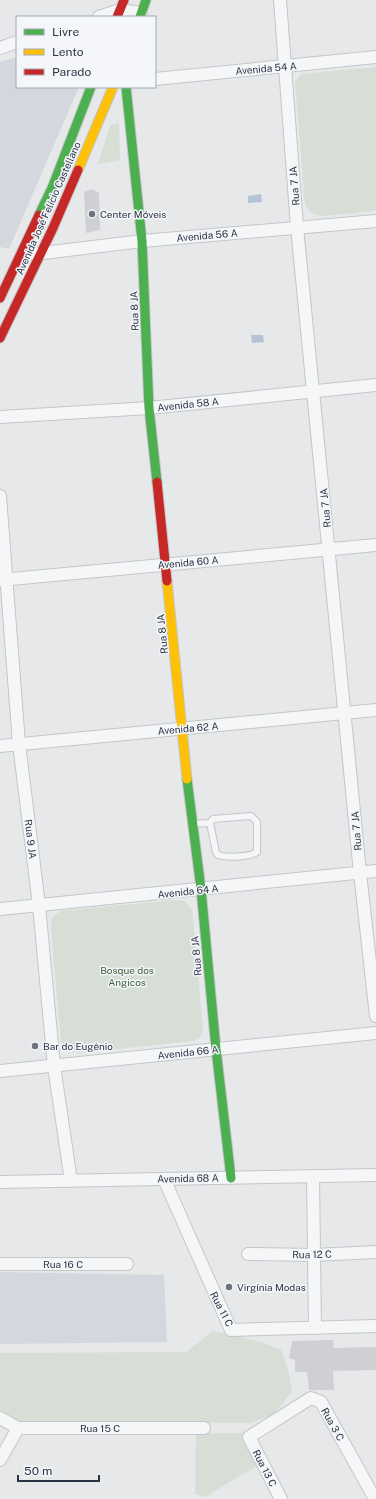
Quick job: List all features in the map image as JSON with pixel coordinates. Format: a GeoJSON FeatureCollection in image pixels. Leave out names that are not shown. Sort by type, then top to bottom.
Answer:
{"type":"FeatureCollection","features":[{"type":"Feature","properties":{"kind":"street"},"geometry":{"type":"LineString","coordinates":[[102,16],[120,9],[141,15],[146,0]]}},
{"type":"Feature","properties":{"kind":"street","name":"Rua 7 JA"},"geometry":{"type":"LineString","coordinates":[[280,0],[297,227],[360,872],[376,1016]]}},
{"type":"Feature","properties":{"kind":"street"},"geometry":{"type":"LineString","coordinates":[[0,48],[16,42]]}},
{"type":"Feature","properties":{"kind":"street","name":"Avenida 54 A"},"geometry":{"type":"LineString","coordinates":[[156,79],[376,58]]}},
{"type":"Feature","properties":{"kind":"street","name":"Avenida José Felício Castellano"},"geometry":{"type":"LineString","coordinates":[[0,298],[52,188],[90,88]]}},
{"type":"Feature","properties":{"kind":"street","name":"Avenida José Felício Castellano"},"geometry":{"type":"LineString","coordinates":[[0,338],[66,199],[113,88]]}},
{"type":"Feature","properties":{"kind":"street","name":"Rua 8 JA"},"geometry":{"type":"LineString","coordinates":[[126,88],[142,241],[149,408],[184,729],[192,824],[201,889],[216,1049],[231,1178]]}},
{"type":"Feature","properties":{"kind":"street","name":"Avenida 56 A"},"geometry":{"type":"LineString","coordinates":[[21,254],[40,254],[142,241],[376,221]]}},
{"type":"Feature","properties":{"kind":"street","name":"Avenida 58 A"},"geometry":{"type":"LineString","coordinates":[[0,417],[149,408],[376,385]]}},
{"type":"Feature","properties":{"kind":"street","name":"Rua 9 JA"},"geometry":{"type":"LineString","coordinates":[[0,496],[3,579],[19,744],[39,905],[54,1066],[71,1181]]}},
{"type":"Feature","properties":{"kind":"street","name":"Avenida 60 A"},"geometry":{"type":"LineString","coordinates":[[3,579],[376,545]]}},
{"type":"Feature","properties":{"kind":"street","name":"Avenida 62 A"},"geometry":{"type":"LineString","coordinates":[[0,746],[376,710]]}},
{"type":"Feature","properties":{"kind":"street","name":"Avenida 64 A"},"geometry":{"type":"LineString","coordinates":[[0,909],[376,871]]}},
{"type":"Feature","properties":{"kind":"street","name":"Avenida 66 A"},"geometry":{"type":"LineString","coordinates":[[0,1071],[376,1033]]}},
{"type":"Feature","properties":{"kind":"street","name":"Avenida 68 A"},"geometry":{"type":"LineString","coordinates":[[0,1182],[376,1175]]}},
{"type":"Feature","properties":{"kind":"street"},"geometry":{"type":"LineString","coordinates":[[313,1176],[315,1328]]}},
{"type":"Feature","properties":{"kind":"street","name":"Rua 11 C"},"geometry":{"type":"LineString","coordinates":[[164,1179],[231,1330],[376,1326]]}},
{"type":"Feature","properties":{"kind":"street","name":"Rua 12 C"},"geometry":{"type":"LineString","coordinates":[[248,1254],[314,1255],[376,1252]]}},
{"type":"Feature","properties":{"kind":"street","name":"Rua 16 C"},"geometry":{"type":"LineString","coordinates":[[0,1264],[127,1264]]}},
{"type":"Feature","properties":{"kind":"street","name":"Rua 3 C"},"geometry":{"type":"LineString","coordinates":[[249,1437],[311,1398],[321,1402],[375,1499]]}},
{"type":"Feature","properties":{"kind":"street","name":"Rua 15 C"},"geometry":{"type":"LineString","coordinates":[[0,1418],[18,1428],[204,1428]]}},
{"type":"Feature","properties":{"kind":"street"},"geometry":{"type":"LineString","coordinates":[[0,1460],[18,1428]]}},
{"type":"Feature","properties":{"kind":"street","name":"Rua 13 C"},"geometry":{"type":"LineString","coordinates":[[249,1437],[281,1499]]}},
{"type":"Feature","properties":{"kind":"lane"},"geometry":{"type":"LineString","coordinates":[[192,824],[210,823],[213,819],[251,816],[257,822],[257,852],[248,855],[218,855],[216,852],[210,823]]}},
{"type":"Feature","properties":{"kind":"shaded area"},"geometry":{"type":"Polygon","coordinates":[[[16,57],[16,88],[79,88],[9,249],[0,247],[0,62],[16,57]]]}},
{"type":"Feature","properties":{"kind":"shaded area"},"geometry":{"type":"Polygon","coordinates":[[[0,1272],[164,1275],[167,1342],[0,1344],[0,1272]]]}},
{"type":"Feature","properties":{"kind":"green space"},"geometry":{"type":"Polygon","coordinates":[[[376,67],[376,211],[322,216],[313,214],[305,205],[295,82],[301,74],[376,67]]]}},
{"type":"Feature","properties":{"kind":"green space"},"geometry":{"type":"Polygon","coordinates":[[[119,123],[120,160],[98,164],[110,125],[119,123]]]}},
{"type":"Feature","properties":{"kind":"green space","name":"Bosque dos Angicos"},"geometry":{"type":"Polygon","coordinates":[[[174,900],[184,901],[192,909],[203,1030],[201,1036],[194,1041],[78,1053],[69,1049],[61,1042],[51,929],[52,918],[60,911],[174,900]]]}},
{"type":"Feature","properties":{"kind":"green space"},"geometry":{"type":"Polygon","coordinates":[[[213,1331],[264,1343],[281,1350],[288,1369],[292,1392],[274,1414],[251,1423],[21,1423],[0,1410],[0,1353],[187,1352],[213,1331]]]}},
{"type":"Feature","properties":{"kind":"green space"},"geometry":{"type":"Polygon","coordinates":[[[196,1433],[242,1433],[258,1465],[205,1497],[195,1494],[196,1433]]]}},
{"type":"Feature","properties":{"kind":"water"},"geometry":{"type":"Polygon","coordinates":[[[261,194],[262,202],[248,203],[248,196],[261,194]]]}},
{"type":"Feature","properties":{"kind":"water"},"geometry":{"type":"Polygon","coordinates":[[[251,335],[263,335],[264,342],[252,343],[251,335]]]}},
{"type":"Feature","properties":{"kind":"building","name":"Center Móveis"},"geometry":{"type":"Polygon","coordinates":[[[92,189],[99,193],[100,230],[86,233],[84,192],[92,189]]]}},
{"type":"Feature","properties":{"kind":"building"},"geometry":{"type":"Polygon","coordinates":[[[333,1340],[334,1348],[376,1347],[376,1370],[333,1371],[334,1390],[309,1390],[307,1372],[295,1372],[295,1360],[289,1358],[292,1341],[333,1340]]]}},
{"type":"Feature","properties":{"kind":"traffic: fast"},"geometry":{"type":"LineString","coordinates":[[140,16],[146,0]]}},
{"type":"Feature","properties":{"kind":"traffic: fast"},"geometry":{"type":"LineString","coordinates":[[39,215],[52,188],[91,88]]}},
{"type":"Feature","properties":{"kind":"traffic: fast"},"geometry":{"type":"LineString","coordinates":[[126,88],[142,241],[149,408],[157,482]]}},
{"type":"Feature","properties":{"kind":"traffic: fast"},"geometry":{"type":"LineString","coordinates":[[187,779],[201,889],[216,1049],[231,1178]]}},
{"type":"Feature","properties":{"kind":"traffic: slow"},"geometry":{"type":"LineString","coordinates":[[78,170],[113,88]]}},
{"type":"Feature","properties":{"kind":"traffic: slow"},"geometry":{"type":"LineString","coordinates":[[167,581],[187,779]]}},
{"type":"Feature","properties":{"kind":"traffic: jam"},"geometry":{"type":"LineString","coordinates":[[117,16],[124,0]]}},
{"type":"Feature","properties":{"kind":"traffic: jam"},"geometry":{"type":"LineString","coordinates":[[0,338],[53,228],[78,170]]}},
{"type":"Feature","properties":{"kind":"traffic: jam"},"geometry":{"type":"LineString","coordinates":[[0,298],[39,215]]}},
{"type":"Feature","properties":{"kind":"traffic: jam"},"geometry":{"type":"LineString","coordinates":[[157,482],[167,581]]}},
{"type":"Feature","properties":{"kind":"place","name":"Center Móveis"},"geometry":{"type":"Point","coordinates":[92,214]}},
{"type":"Feature","properties":{"kind":"place","name":"Bar do Eugênio"},"geometry":{"type":"Point","coordinates":[35,1046]}},
{"type":"Feature","properties":{"kind":"place","name":"Virgínia Modas"},"geometry":{"type":"Point","coordinates":[229,1287]}}]}
